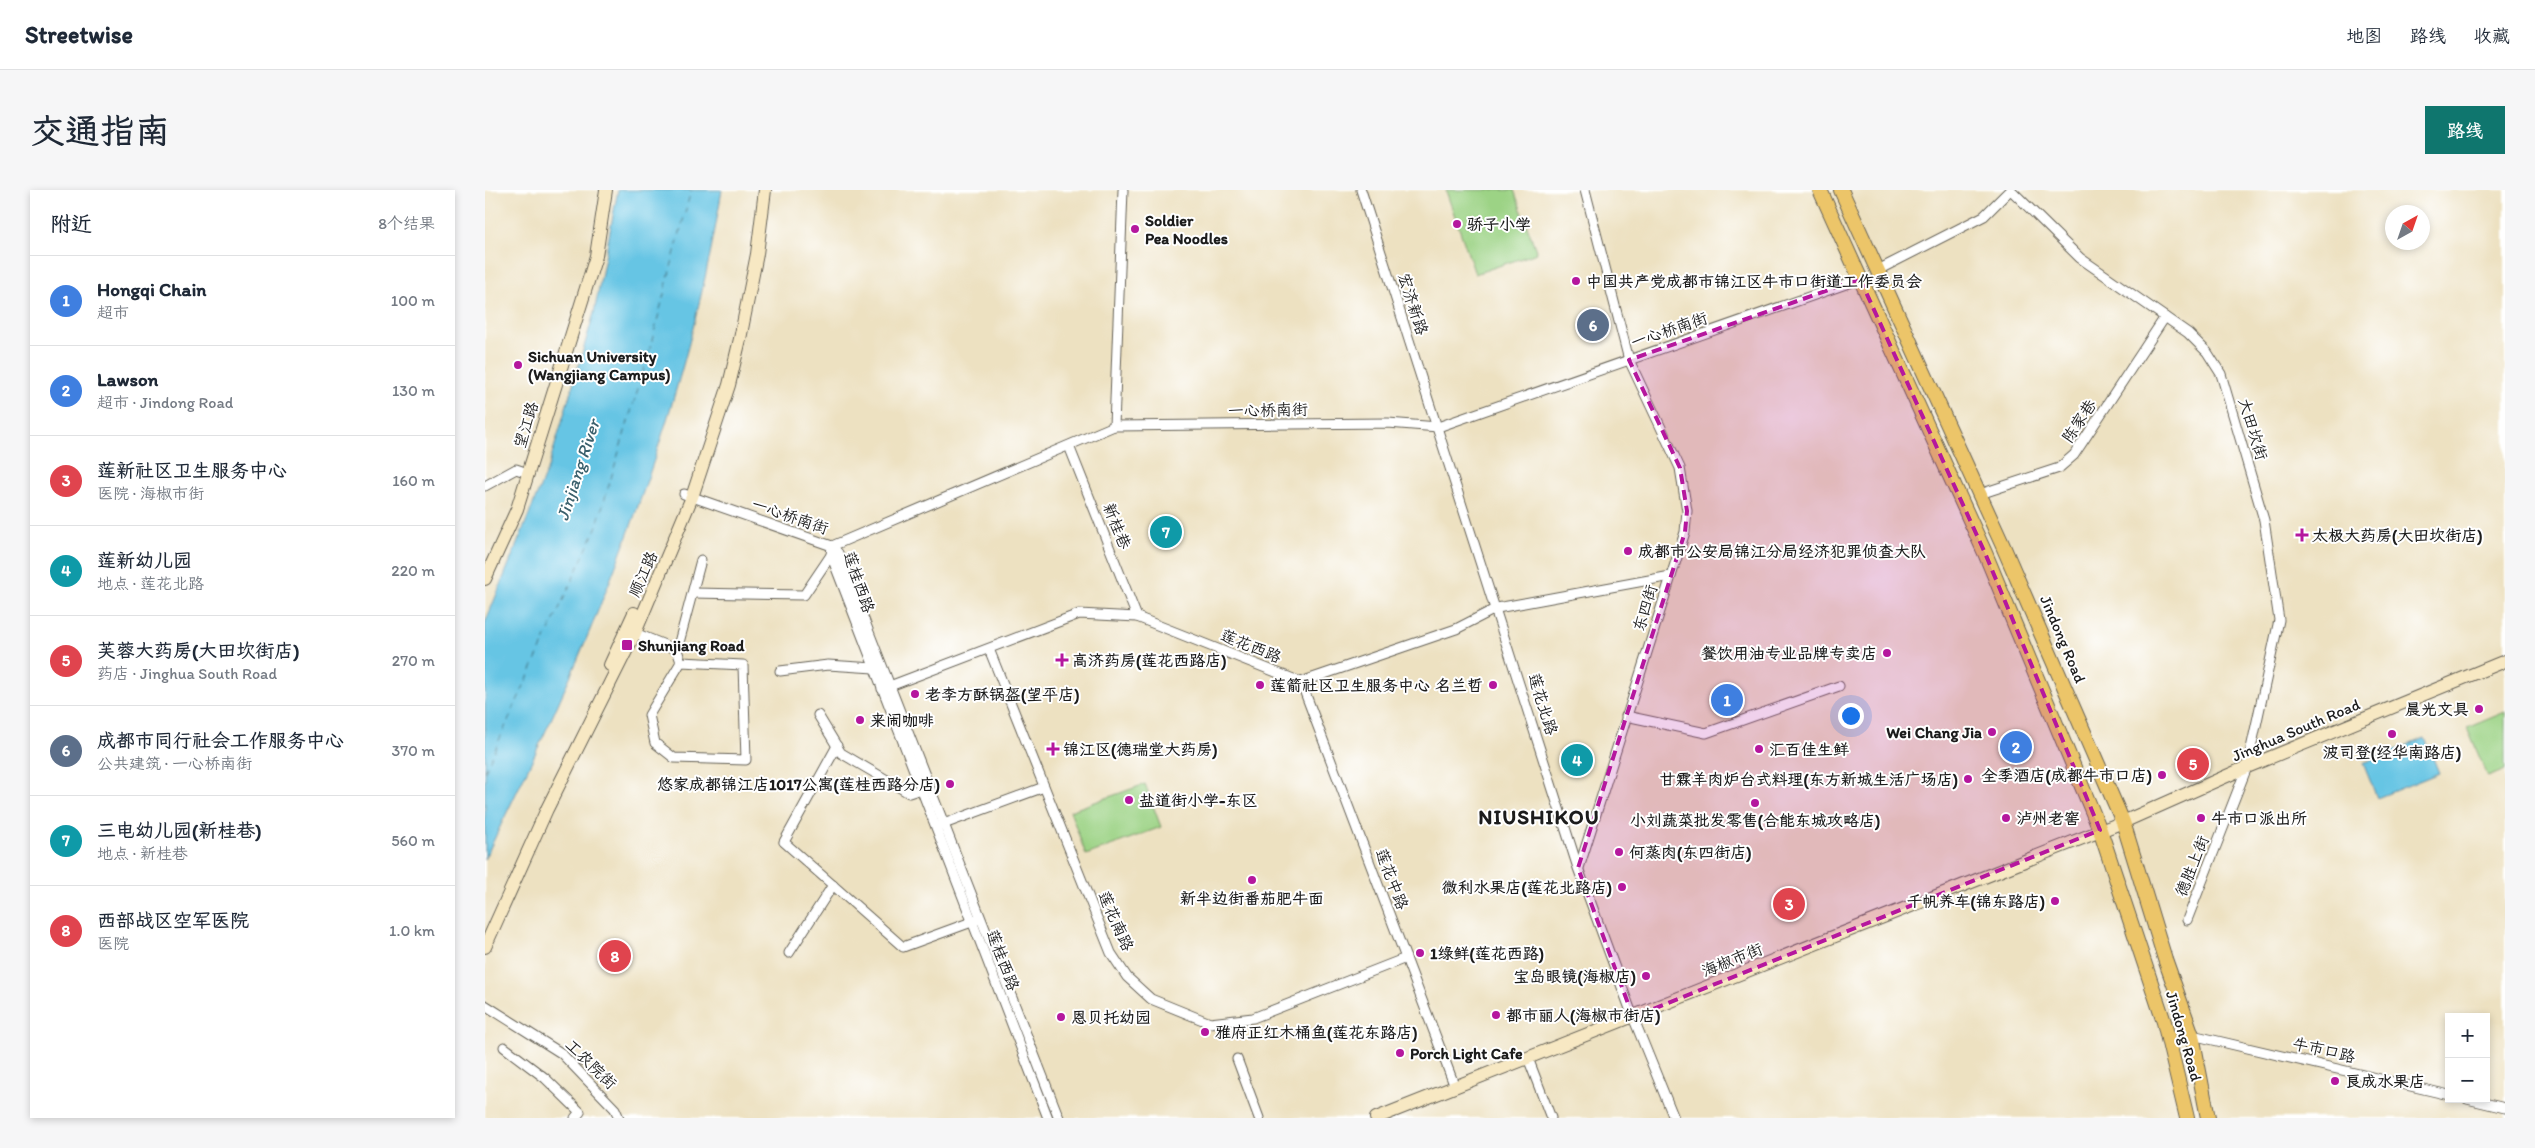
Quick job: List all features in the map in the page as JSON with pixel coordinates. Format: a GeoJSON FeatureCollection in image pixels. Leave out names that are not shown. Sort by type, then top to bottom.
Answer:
{"type":"FeatureCollection","features":[{"type":"Feature","properties":{"kind":"main road","name":"Jindong Road"},"geometry":{"type":"LineString","coordinates":[[1820,190],[1985,553],[2100,830],[2164,1022],[2187,1118]]}},
{"type":"Feature","properties":{"kind":"main road","name":"Jindong Road"},"geometry":{"type":"LineString","coordinates":[[1841,190],[1980,494],[2123,822],[2165,960],[2192,1035],[2209,1118]]}},
{"type":"Feature","properties":{"kind":"street","name":"望江路"},"geometry":{"type":"LineString","coordinates":[[485,579],[517,509],[596,256],[606,190]]}},
{"type":"Feature","properties":{"kind":"street","name":"顺江路"},"geometry":{"type":"LineString","coordinates":[[485,927],[539,805],[632,618],[688,496],[732,338],[748,253],[756,190]]}},
{"type":"Feature","properties":{"kind":"street","name":"顺江路"},"geometry":{"type":"LineString","coordinates":[[485,947],[547,809],[635,633],[688,496],[729,384],[757,254],[765,190]]}},
{"type":"Feature","properties":{"kind":"street"},"geometry":{"type":"LineString","coordinates":[[1114,426],[1123,190]]}},
{"type":"Feature","properties":{"kind":"street","name":"宏济新路"},"geometry":{"type":"LineString","coordinates":[[1361,190],[1438,427]]}},
{"type":"Feature","properties":{"kind":"street","name":"东四街"},"geometry":{"type":"LineString","coordinates":[[1579,868],[1685,532],[1687,512],[1680,468],[1629,360],[1585,190]]}},
{"type":"Feature","properties":{"kind":"street"},"geometry":{"type":"LineString","coordinates":[[1878,270],[1984,216],[2010,190]]}},
{"type":"Feature","properties":{"kind":"street","name":"大田坎街"},"geometry":{"type":"LineString","coordinates":[[2010,190],[2080,258],[2188,334],[2207,352],[2221,374],[2264,520],[2279,620],[2247,767]]}},
{"type":"Feature","properties":{"kind":"street","name":"一心桥南街"},"geometry":{"type":"LineString","coordinates":[[688,496],[831,551],[1114,426],[1388,423],[1438,427],[1860,279]]}},
{"type":"Feature","properties":{"kind":"street","name":"陈家巷"},"geometry":{"type":"LineString","coordinates":[[1980,494],[2059,468],[2074,455],[2165,317]]}},
{"type":"Feature","properties":{"kind":"street","name":"莲花北路"},"geometry":{"type":"LineString","coordinates":[[1438,427],[1579,868],[1633,1017],[1674,1118]]}},
{"type":"Feature","properties":{"kind":"street","name":"新桂巷"},"geometry":{"type":"LineString","coordinates":[[1069,446],[1137,617]]}},
{"type":"Feature","properties":{"kind":"street"},"geometry":{"type":"LineString","coordinates":[[485,486],[516,469],[528,473]]}},
{"type":"Feature","properties":{"kind":"street"},"geometry":{"type":"LineString","coordinates":[[693,592],[804,595],[831,551]]}},
{"type":"Feature","properties":{"kind":"street","name":"莲桂西路"},"geometry":{"type":"LineString","coordinates":[[831,551],[874,668],[886,688],[945,824],[1059,1118]]}},
{"type":"Feature","properties":{"kind":"street","name":"莲桂西路"},"geometry":{"type":"LineString","coordinates":[[831,551],[838,553],[935,827],[1048,1118]]}},
{"type":"Feature","properties":{"kind":"street"},"geometry":{"type":"LineString","coordinates":[[681,662],[743,665],[746,760],[674,758],[655,743],[649,715],[681,662],[677,650],[701,560]]}},
{"type":"Feature","properties":{"kind":"street"},"geometry":{"type":"LineString","coordinates":[[1301,682],[1456,629],[1497,608],[1671,576]]}},
{"type":"Feature","properties":{"kind":"street","name":"莲花西路"},"geometry":{"type":"LineString","coordinates":[[886,688],[1079,614],[1137,617],[1301,682]]}},
{"type":"Feature","properties":{"kind":"street"},"geometry":{"type":"LineString","coordinates":[[635,633],[677,650]]}},
{"type":"Feature","properties":{"kind":"street","name":"莲花南路"},"geometry":{"type":"LineString","coordinates":[[989,649],[1111,953],[1127,976],[1151,999],[1210,1023],[1253,1018],[1406,958]]}},
{"type":"Feature","properties":{"kind":"street","name":"Jinghua South Road"},"geometry":{"type":"LineString","coordinates":[[2100,830],[2123,822],[2247,767],[2505,661]]}},
{"type":"Feature","properties":{"kind":"street"},"geometry":{"type":"LineString","coordinates":[[780,671],[828,665],[874,668]]}},
{"type":"Feature","properties":{"kind":"street","name":"莲花中路"},"geometry":{"type":"LineString","coordinates":[[1301,682],[1455,1087]]}},
{"type":"Feature","properties":{"kind":"street"},"geometry":{"type":"LineString","coordinates":[[1626,716],[1706,733],[1839,686]]}},
{"type":"Feature","properties":{"kind":"street"},"geometry":{"type":"LineString","coordinates":[[818,715],[841,753],[909,792],[921,789]]}},
{"type":"Feature","properties":{"kind":"street"},"geometry":{"type":"LineString","coordinates":[[837,746],[784,842],[903,947],[981,919]]}},
{"type":"Feature","properties":{"kind":"street","name":"德胜上街"},"geometry":{"type":"LineString","coordinates":[[2187,920],[2247,767]]}},
{"type":"Feature","properties":{"kind":"street"},"geometry":{"type":"LineString","coordinates":[[935,827],[1044,787]]}},
{"type":"Feature","properties":{"kind":"street","name":"海椒市街"},"geometry":{"type":"LineString","coordinates":[[1376,1118],[2100,830]]}},
{"type":"Feature","properties":{"kind":"street"},"geometry":{"type":"LineString","coordinates":[[789,953],[833,885]]}},
{"type":"Feature","properties":{"kind":"street","name":"工农院街"},"geometry":{"type":"LineString","coordinates":[[485,1005],[561,1053],[615,1108],[619,1118]]}},
{"type":"Feature","properties":{"kind":"street","name":"牛市口路"},"geometry":{"type":"LineString","coordinates":[[2192,1035],[2445,1094]]}},
{"type":"Feature","properties":{"kind":"street"},"geometry":{"type":"LineString","coordinates":[[504,1047],[545,1078],[580,1112],[575,1118]]}},
{"type":"Feature","properties":{"kind":"street"},"geometry":{"type":"LineString","coordinates":[[1528,1058],[1551,1118]]}},
{"type":"Feature","properties":{"kind":"street"},"geometry":{"type":"LineString","coordinates":[[1237,1060],[1259,1118]]}},
{"type":"Feature","properties":{"kind":"street"},"geometry":{"type":"LineString","coordinates":[[2484,1103],[2505,1108]]}},
{"type":"Feature","properties":{"kind":"highlighted area"},"geometry":{"type":"Polygon","coordinates":[[[1860,279],[1985,553],[2100,830],[1633,1017],[1578,868],[1685,532],[1687,511],[1680,468],[1629,360],[1860,279]]]}},
{"type":"Feature","properties":{"kind":"green space"},"geometry":{"type":"Polygon","coordinates":[[[1514,190],[1537,253],[1475,274],[1446,191],[1514,190]]]}},
{"type":"Feature","properties":{"kind":"green space"},"geometry":{"type":"Polygon","coordinates":[[[2505,712],[2505,770],[2488,777],[2467,728],[2505,712]]]}},
{"type":"Feature","properties":{"kind":"green space"},"geometry":{"type":"Polygon","coordinates":[[[1145,784],[1161,827],[1086,855],[1070,811],[1145,784]]]}},
{"type":"Feature","properties":{"kind":"water","name":"Jinjiang River"},"geometry":{"type":"Polygon","coordinates":[[[618,190],[722,190],[709,259],[693,327],[654,461],[605,593],[578,658],[485,859],[485,623],[549,465],[594,313],[618,190]]]}},
{"type":"Feature","properties":{"kind":"water"},"geometry":{"type":"Polygon","coordinates":[[[2425,738],[2439,773],[2377,798],[2363,763],[2425,738]]]}},
{"type":"Feature","properties":{"kind":"ferry route"},"geometry":{"type":"LineString","coordinates":[[485,771],[596,528],[649,352],[691,190]]}},
{"type":"Feature","properties":{"kind":"place","name":"骄子小学"},"geometry":{"type":"Point","coordinates":[1457,224]}},
{"type":"Feature","properties":{"kind":"place","name":"Soldier Pea Noodles"},"geometry":{"type":"Point","coordinates":[1135,229]}},
{"type":"Feature","properties":{"kind":"place","name":"中国共产党成都市锦江区牛市口街道工作委员会"},"geometry":{"type":"Point","coordinates":[1576,281]}},
{"type":"Feature","properties":{"kind":"place","name":"成都市同行社会工作服务中心"},"geometry":{"type":"Point","coordinates":[1593,325]}},
{"type":"Feature","properties":{"kind":"place","name":"Sichuan University (Wangjiang Campus)"},"geometry":{"type":"Point","coordinates":[518,365]}},
{"type":"Feature","properties":{"kind":"place","name":"三电幼儿园(新桂巷)"},"geometry":{"type":"Point","coordinates":[1166,532]}},
{"type":"Feature","properties":{"kind":"place","name":"太极大药房(大田坎街店)"},"geometry":{"type":"Point","coordinates":[2302,535]}},
{"type":"Feature","properties":{"kind":"place","name":"成都市公安局锦江分局经济犯罪侦查大队"},"geometry":{"type":"Point","coordinates":[1628,551]}},
{"type":"Feature","properties":{"kind":"place","name":"Shunjiang Road"},"geometry":{"type":"Point","coordinates":[627,645]}},
{"type":"Feature","properties":{"kind":"place","name":"餐饮用油专业品牌专卖店"},"geometry":{"type":"Point","coordinates":[1887,653]}},
{"type":"Feature","properties":{"kind":"place","name":"高济药房(莲花西路店)"},"geometry":{"type":"Point","coordinates":[1062,660]}},
{"type":"Feature","properties":{"kind":"place","name":"莲箭社区卫生服务中心"},"geometry":{"type":"Point","coordinates":[1260,685]}},
{"type":"Feature","properties":{"kind":"place","name":"名兰哲"},"geometry":{"type":"Point","coordinates":[1493,685]}},
{"type":"Feature","properties":{"kind":"place","name":"老李方酥锅盔(望平店)"},"geometry":{"type":"Point","coordinates":[915,694]}},
{"type":"Feature","properties":{"kind":"place","name":"Hongqi Chain"},"geometry":{"type":"Point","coordinates":[1727,700]}},
{"type":"Feature","properties":{"kind":"place","name":"晨光文具"},"geometry":{"type":"Point","coordinates":[2479,709]}},
{"type":"Feature","properties":{"kind":"place","name":"来闹咖啡"},"geometry":{"type":"Point","coordinates":[860,720]}},
{"type":"Feature","properties":{"kind":"place","name":"Wei Chang Jia"},"geometry":{"type":"Point","coordinates":[1992,732]}},
{"type":"Feature","properties":{"kind":"place","name":"波司登(经华南路店)"},"geometry":{"type":"Point","coordinates":[2392,734]}},
{"type":"Feature","properties":{"kind":"place","name":"Lawson"},"geometry":{"type":"Point","coordinates":[2016,747]}},
{"type":"Feature","properties":{"kind":"place","name":"锦江区(德瑞堂大药房)"},"geometry":{"type":"Point","coordinates":[1053,749]}},
{"type":"Feature","properties":{"kind":"place","name":"汇百佳生鲜"},"geometry":{"type":"Point","coordinates":[1759,749]}},
{"type":"Feature","properties":{"kind":"place","name":"莲新幼儿园"},"geometry":{"type":"Point","coordinates":[1577,760]}},
{"type":"Feature","properties":{"kind":"place","name":"芙蓉大药房(大田坎街店)"},"geometry":{"type":"Point","coordinates":[2193,764]}},
{"type":"Feature","properties":{"kind":"place","name":"全季酒店(成都牛市口店)"},"geometry":{"type":"Point","coordinates":[2162,775]}},
{"type":"Feature","properties":{"kind":"place","name":"甘霖羊肉炉台式料理(东方新城生活广场店)"},"geometry":{"type":"Point","coordinates":[1968,779]}},
{"type":"Feature","properties":{"kind":"place","name":"悠家成都锦江店1017公寓(莲桂西路分店)"},"geometry":{"type":"Point","coordinates":[950,784]}},
{"type":"Feature","properties":{"kind":"place","name":"盐道街小学-东区"},"geometry":{"type":"Point","coordinates":[1129,800]}},
{"type":"Feature","properties":{"kind":"place","name":"小刘蔬菜批发零售(合能东城攻略店)"},"geometry":{"type":"Point","coordinates":[1755,803]}},
{"type":"Feature","properties":{"kind":"place","name":"泸州老窖"},"geometry":{"type":"Point","coordinates":[2006,818]}},
{"type":"Feature","properties":{"kind":"place","name":"牛市口派出所"},"geometry":{"type":"Point","coordinates":[2201,818]}},
{"type":"Feature","properties":{"kind":"place","name":"何蒸肉(东四街店)"},"geometry":{"type":"Point","coordinates":[1619,852]}},
{"type":"Feature","properties":{"kind":"place","name":"新半边街番茄肥牛面"},"geometry":{"type":"Point","coordinates":[1252,880]}},
{"type":"Feature","properties":{"kind":"place","name":"微利水果店(莲花北路店)"},"geometry":{"type":"Point","coordinates":[1622,887]}},
{"type":"Feature","properties":{"kind":"place","name":"千帆养车(锦东路店)"},"geometry":{"type":"Point","coordinates":[2055,901]}},
{"type":"Feature","properties":{"kind":"place","name":"莲新社区卫生服务中心"},"geometry":{"type":"Point","coordinates":[1789,904]}},
{"type":"Feature","properties":{"kind":"place","name":"1绿鲜(莲花西路)"},"geometry":{"type":"Point","coordinates":[1420,953]}},
{"type":"Feature","properties":{"kind":"place","name":"西部战区空军医院"},"geometry":{"type":"Point","coordinates":[615,956]}},
{"type":"Feature","properties":{"kind":"place","name":"宝岛眼镜(海椒店)"},"geometry":{"type":"Point","coordinates":[1646,976]}},
{"type":"Feature","properties":{"kind":"place","name":"都市丽人(海椒市街店)"},"geometry":{"type":"Point","coordinates":[1496,1015]}},
{"type":"Feature","properties":{"kind":"place","name":"恩贝托幼园"},"geometry":{"type":"Point","coordinates":[1061,1017]}},
{"type":"Feature","properties":{"kind":"place","name":"雅府正红木桶鱼(莲花东路店)"},"geometry":{"type":"Point","coordinates":[1205,1032]}},
{"type":"Feature","properties":{"kind":"place","name":"Porch Light Cafe"},"geometry":{"type":"Point","coordinates":[1400,1053]}},
{"type":"Feature","properties":{"kind":"place","name":"良成水果店"},"geometry":{"type":"Point","coordinates":[2335,1081]}},
{"type":"Feature","properties":{"kind":"district","name":"NIUSHIKOU"},"geometry":{"type":"Point","coordinates":[1539,816]}}]}
